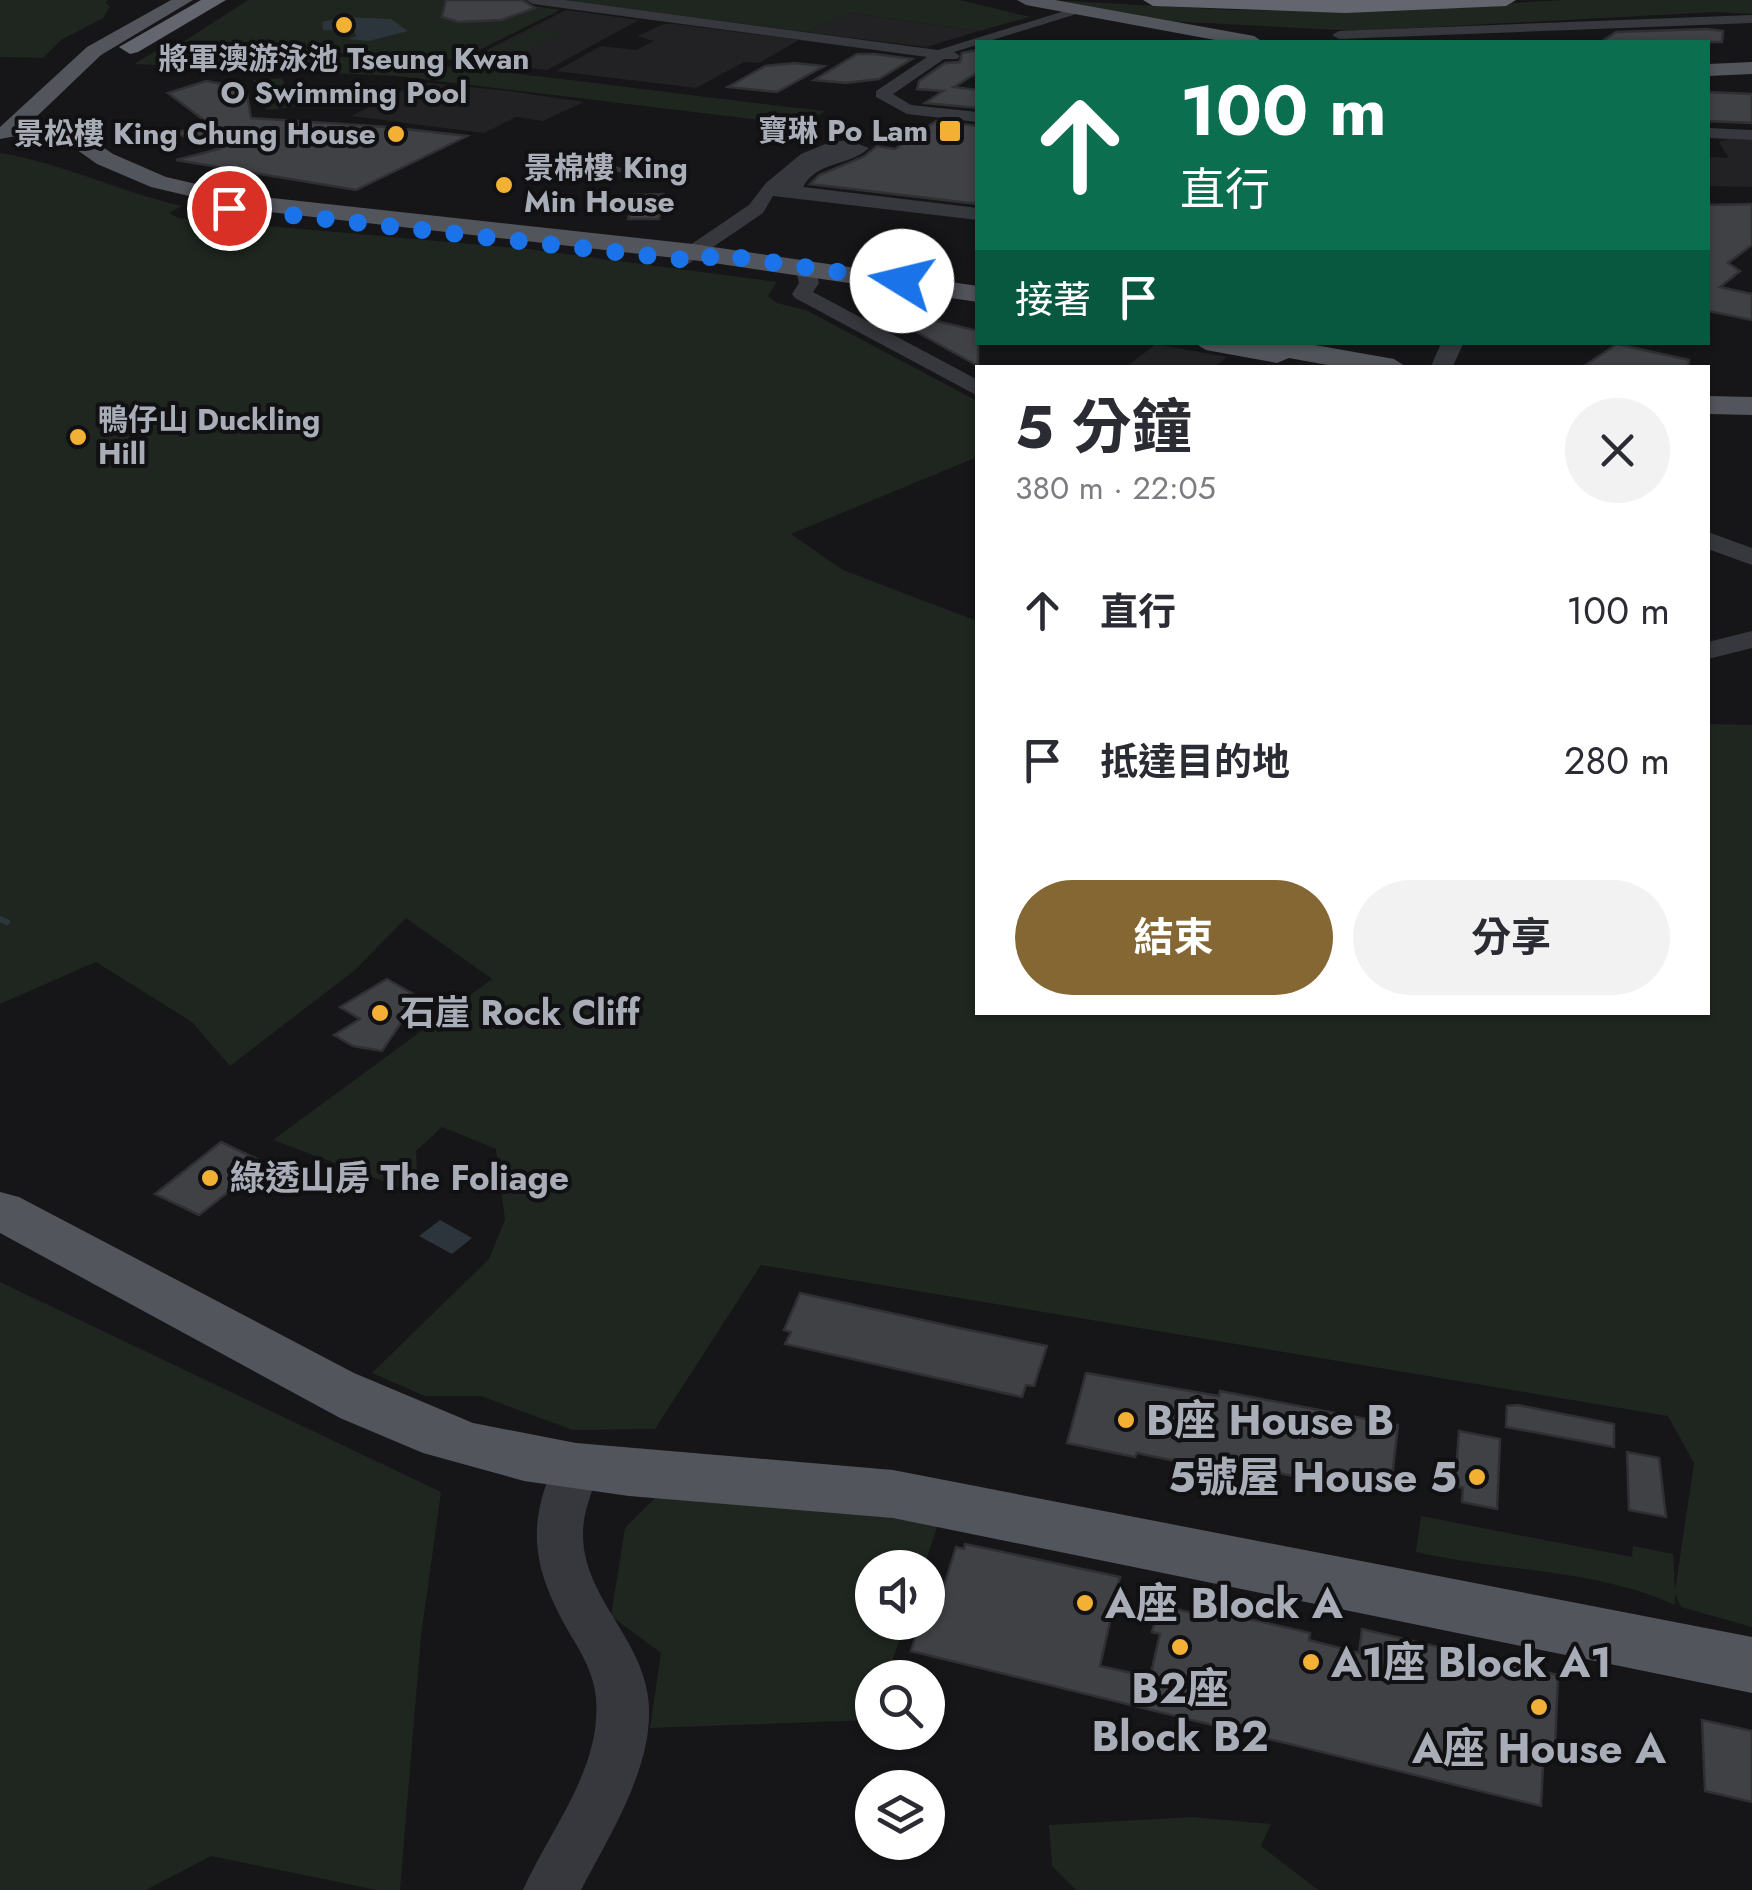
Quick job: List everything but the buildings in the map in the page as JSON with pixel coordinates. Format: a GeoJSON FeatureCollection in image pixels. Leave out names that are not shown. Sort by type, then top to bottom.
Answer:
{"type":"FeatureCollection","features":[{"type":"Feature","properties":{"kind":"highway"},"geometry":{"type":"LineString","coordinates":[[94,52],[126,22],[137,0]]}},
{"type":"Feature","properties":{"kind":"highway"},"geometry":{"type":"LineString","coordinates":[[130,47],[216,0]]}},
{"type":"Feature","properties":{"kind":"highway"},"geometry":{"type":"LineString","coordinates":[[1153,0],[1344,7],[1506,0]]}},
{"type":"Feature","properties":{"kind":"highway"},"geometry":{"type":"LineString","coordinates":[[1217,0],[1324,4],[1449,0]]}},
{"type":"Feature","properties":{"kind":"main road"},"geometry":{"type":"LineString","coordinates":[[7,142],[94,52],[184,0]]}},
{"type":"Feature","properties":{"kind":"main road"},"geometry":{"type":"LineString","coordinates":[[198,0],[73,90],[56,117],[64,131],[105,159],[159,182],[244,202],[975,294]]}},
{"type":"Feature","properties":{"kind":"main road"},"geometry":{"type":"LineString","coordinates":[[1001,0],[1242,40]]}},
{"type":"Feature","properties":{"kind":"main road"},"geometry":{"type":"LineString","coordinates":[[1026,0],[1211,40]]}},
{"type":"Feature","properties":{"kind":"main road"},"geometry":{"type":"LineString","coordinates":[[1710,68],[1752,66]]}},
{"type":"Feature","properties":{"kind":"main road"},"geometry":{"type":"LineString","coordinates":[[7,142],[59,141],[64,131]]}},
{"type":"Feature","properties":{"kind":"main road"},"geometry":{"type":"LineString","coordinates":[[7,142],[66,156],[167,195],[250,212],[698,257],[805,285],[975,302]]}},
{"type":"Feature","properties":{"kind":"main road"},"geometry":{"type":"LineString","coordinates":[[1222,345],[1327,365]]}},
{"type":"Feature","properties":{"kind":"main road"},"geometry":{"type":"LineString","coordinates":[[1266,345],[1377,365]]}},
{"type":"Feature","properties":{"kind":"main road"},"geometry":{"type":"LineString","coordinates":[[1710,394],[1752,394]]}},
{"type":"Feature","properties":{"kind":"main road"},"geometry":{"type":"LineString","coordinates":[[1710,405],[1752,406]]}},
{"type":"Feature","properties":{"kind":"main road"},"geometry":{"type":"LineString","coordinates":[[0,1210],[377,1410],[472,1446],[577,1466],[805,1483],[893,1494],[1752,1664]]}},
{"type":"Feature","properties":{"kind":"street"},"geometry":{"type":"LineString","coordinates":[[533,0],[946,55],[975,46]]}},
{"type":"Feature","properties":{"kind":"street"},"geometry":{"type":"LineString","coordinates":[[994,40],[1078,13]]}},
{"type":"Feature","properties":{"kind":"street"},"geometry":{"type":"LineString","coordinates":[[993,40],[1078,13]]}},
{"type":"Feature","properties":{"kind":"street"},"geometry":{"type":"LineString","coordinates":[[635,30],[660,16]]}},
{"type":"Feature","properties":{"kind":"street"},"geometry":{"type":"LineString","coordinates":[[1339,35],[1752,20]]}},
{"type":"Feature","properties":{"kind":"street"},"geometry":{"type":"LineString","coordinates":[[1472,29],[1488,40]]}},
{"type":"Feature","properties":{"kind":"street"},"geometry":{"type":"LineString","coordinates":[[975,46],[946,55],[892,102],[906,109],[975,117]]}},
{"type":"Feature","properties":{"kind":"street"},"geometry":{"type":"LineString","coordinates":[[1710,133],[1752,135]]}},
{"type":"Feature","properties":{"kind":"street"},"geometry":{"type":"LineString","coordinates":[[698,257],[788,197],[799,178],[860,148],[842,144],[826,147],[773,184],[788,197],[975,217]]}},
{"type":"Feature","properties":{"kind":"street"},"geometry":{"type":"LineString","coordinates":[[805,285],[975,387]]}},
{"type":"Feature","properties":{"kind":"street"},"geometry":{"type":"LineString","coordinates":[[1710,541],[1752,557]]}},
{"type":"Feature","properties":{"kind":"street"},"geometry":{"type":"LineString","coordinates":[[1710,651],[1752,638]]}},
{"type":"Feature","properties":{"kind":"street"},"geometry":{"type":"LineString","coordinates":[[551,1890],[612,1762],[622,1715],[616,1670],[570,1587],[559,1550],[558,1532],[577,1466]]}},
{"type":"Feature","properties":{"kind":"shaded area"},"geometry":{"type":"Polygon","coordinates":[[[0,0],[109,0],[105,2],[110,7],[103,18],[61,40],[43,58],[0,57],[0,0]]]}},
{"type":"Feature","properties":{"kind":"shaded area"},"geometry":{"type":"Polygon","coordinates":[[[248,0],[501,0],[560,10],[459,60],[180,44],[248,0]]]}},
{"type":"Feature","properties":{"kind":"shaded area"},"geometry":{"type":"Polygon","coordinates":[[[559,0],[960,0],[1030,17],[979,31],[851,13],[806,32],[559,0]]]}},
{"type":"Feature","properties":{"kind":"shaded area"},"geometry":{"type":"Polygon","coordinates":[[[1048,0],[1233,10],[1366,11],[1565,0],[1752,0],[1752,14],[1715,12],[1359,31],[1147,20],[1048,0]]]}},
{"type":"Feature","properties":{"kind":"shaded area"},"geometry":{"type":"Polygon","coordinates":[[[566,10],[639,20],[547,70],[465,61],[566,10]]]}},
{"type":"Feature","properties":{"kind":"shaded area"},"geometry":{"type":"Polygon","coordinates":[[[850,13],[979,31],[926,47],[806,32],[850,13]]]}},
{"type":"Feature","properties":{"kind":"shaded area"},"geometry":{"type":"Polygon","coordinates":[[[344,17],[391,19],[408,31],[369,41],[348,39],[357,36],[354,32],[323,30],[322,22],[344,17]]]}},
{"type":"Feature","properties":{"kind":"shaded area"},"geometry":{"type":"Polygon","coordinates":[[[664,24],[799,40],[759,63],[744,62],[696,88],[556,71],[601,46],[636,50],[654,41],[637,36],[664,24]]]}},
{"type":"Feature","properties":{"kind":"shaded area"},"geometry":{"type":"Polygon","coordinates":[[[531,30],[560,33],[524,51],[503,49],[485,58],[527,63],[522,66],[473,60],[531,30]]]}},
{"type":"Feature","properties":{"kind":"shaded area"},"geometry":{"type":"Polygon","coordinates":[[[183,50],[424,64],[825,111],[802,125],[396,76],[134,64],[154,52],[183,50]]]}},
{"type":"Feature","properties":{"kind":"shaded area"},"geometry":{"type":"Polygon","coordinates":[[[282,78],[296,107],[266,110],[253,80],[282,78]]]}},
{"type":"Feature","properties":{"kind":"shaded area"},"geometry":{"type":"Polygon","coordinates":[[[420,82],[584,102],[543,121],[516,117],[484,133],[351,116],[420,82]]]}},
{"type":"Feature","properties":{"kind":"shaded area"},"geometry":{"type":"Polygon","coordinates":[[[1752,140],[1752,187],[1710,186],[1710,157],[1729,158],[1719,142],[1752,140]]]}},
{"type":"Feature","properties":{"kind":"shaded area"},"geometry":{"type":"Polygon","coordinates":[[[0,153],[182,206],[169,213],[178,218],[528,249],[777,282],[768,296],[777,303],[806,310],[975,400],[975,458],[791,534],[843,570],[975,620],[975,1015],[1710,1015],[1710,724],[1752,725],[1752,1627],[1681,1607],[1675,1594],[1675,1605],[1580,1577],[1416,1552],[1421,1516],[1632,1557],[1633,1546],[1673,1554],[1675,1591],[1694,1463],[1668,1416],[761,1265],[655,1429],[573,1430],[481,1396],[425,1396],[372,1373],[489,1259],[505,1220],[496,1149],[442,1127],[416,1151],[418,1194],[273,1140],[492,979],[406,918],[355,970],[230,1066],[192,1022],[96,962],[0,1004],[0,153]]]}},
{"type":"Feature","properties":{"kind":"shaded area"},"geometry":{"type":"Polygon","coordinates":[[[530,159],[560,165],[615,166],[639,173],[603,171],[547,176],[523,166],[530,159]]]}},
{"type":"Feature","properties":{"kind":"shaded area"},"geometry":{"type":"Polygon","coordinates":[[[1155,345],[1227,357],[1217,365],[1129,365],[1155,345]]]}},
{"type":"Feature","properties":{"kind":"shaded area"},"geometry":{"type":"Polygon","coordinates":[[[440,1220],[472,1238],[452,1254],[419,1236],[440,1220]]]}},
{"type":"Feature","properties":{"kind":"shaded area"},"geometry":{"type":"Polygon","coordinates":[[[0,1282],[441,1492],[421,1636],[400,1890],[377,1890],[211,1856],[146,1890],[0,1890],[0,1282]]]}},
{"type":"Feature","properties":{"kind":"shaded area"},"geometry":{"type":"Polygon","coordinates":[[[664,1489],[800,1499],[938,1524],[930,1550],[855,1550],[855,1640],[899,1640],[893,1660],[855,1660],[855,1721],[650,1728],[661,1653],[611,1616],[625,1528],[664,1489]]]}},
{"type":"Feature","properties":{"kind":"shaded area"},"geometry":{"type":"Polygon","coordinates":[[[1191,1817],[1271,1824],[1261,1846],[1318,1890],[1076,1890],[1052,1866],[1049,1825],[1191,1817]]]}},
{"type":"Feature","properties":{"kind":"waterway"},"geometry":{"type":"LineString","coordinates":[[0,919],[7,922]]}},
{"type":"Feature","properties":{"kind":"place","name":"將軍澳游泳池 Tseung Kwan O Swimming Pool"},"geometry":{"type":"Point","coordinates":[344,25]}},
{"type":"Feature","properties":{"kind":"place","name":"寶琳 Po Lam"},"geometry":{"type":"Point","coordinates":[950,131]}},
{"type":"Feature","properties":{"kind":"place","name":"景松樓 King Chung House"},"geometry":{"type":"Point","coordinates":[396,134]}},
{"type":"Feature","properties":{"kind":"place","name":"景棉樓 King Min House"},"geometry":{"type":"Point","coordinates":[504,185]}},
{"type":"Feature","properties":{"kind":"place","name":"鴨仔山 Duckling Hill"},"geometry":{"type":"Point","coordinates":[78,437]}},
{"type":"Feature","properties":{"kind":"place","name":"石崖 Rock Cliff"},"geometry":{"type":"Point","coordinates":[380,1013]}},
{"type":"Feature","properties":{"kind":"place","name":"綠透山房 The Foliage"},"geometry":{"type":"Point","coordinates":[210,1178]}},
{"type":"Feature","properties":{"kind":"place","name":"B座 House B"},"geometry":{"type":"Point","coordinates":[1126,1420]}},
{"type":"Feature","properties":{"kind":"place","name":"5號屋 House 5"},"geometry":{"type":"Point","coordinates":[1477,1477]}},
{"type":"Feature","properties":{"kind":"place","name":"A座 Block A"},"geometry":{"type":"Point","coordinates":[1085,1603]}},
{"type":"Feature","properties":{"kind":"place","name":"B2座 Block B2"},"geometry":{"type":"Point","coordinates":[1180,1647]}},
{"type":"Feature","properties":{"kind":"place","name":"A1座 Block A1"},"geometry":{"type":"Point","coordinates":[1311,1662]}},
{"type":"Feature","properties":{"kind":"place","name":"A座 House A"},"geometry":{"type":"Point","coordinates":[1539,1707]}},
{"type":"Feature","properties":{"kind":"route"},"geometry":{"type":"LineString","coordinates":[[229,208],[704,262],[714,254],[902,281]]}}]}
